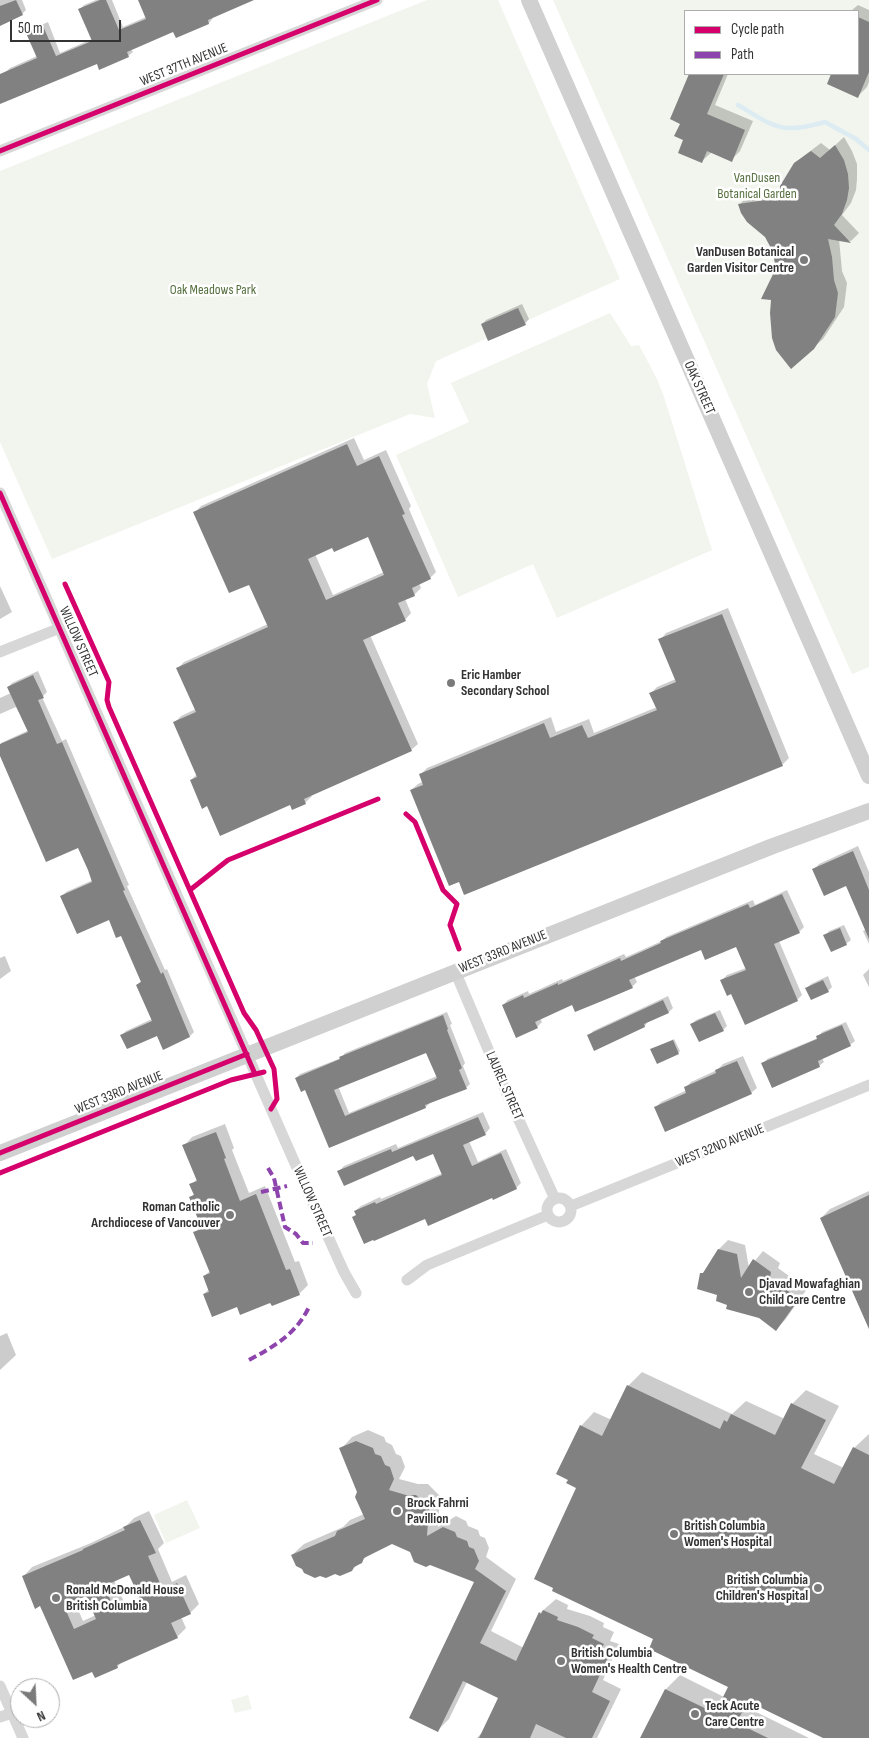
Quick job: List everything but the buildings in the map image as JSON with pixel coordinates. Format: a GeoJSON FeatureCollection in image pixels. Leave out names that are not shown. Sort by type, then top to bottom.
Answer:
{"type":"FeatureCollection","features":[{"type":"Feature","properties":{"kind":"street","name":"WEST 37TH AVENUE"},"geometry":{"type":"LineString","coordinates":[[0,151],[377,0]]}},
{"type":"Feature","properties":{"kind":"street","name":"OAK STREET"},"geometry":{"type":"LineString","coordinates":[[530,0],[869,776]]}},
{"type":"Feature","properties":{"kind":"street","name":"WILLOW STREET"},"geometry":{"type":"LineString","coordinates":[[0,493],[247,1054],[344,1272],[356,1294]]}},
{"type":"Feature","properties":{"kind":"street"},"geometry":{"type":"LineString","coordinates":[[0,652],[60,628]]}},
{"type":"Feature","properties":{"kind":"street","name":"WEST 33RD AVENUE"},"geometry":{"type":"LineString","coordinates":[[0,1153],[455,971],[773,846],[869,811]]}},
{"type":"Feature","properties":{"kind":"street","name":"LAUREL STREET"},"geometry":{"type":"LineString","coordinates":[[455,971],[506,1094],[555,1198]]}},
{"type":"Feature","properties":{"kind":"street","name":"WEST 32ND AVENUE"},"geometry":{"type":"LineString","coordinates":[[570,1206],[869,1085]]}},
{"type":"Feature","properties":{"kind":"street"},"geometry":{"type":"LineString","coordinates":[[555,1198],[563,1198],[570,1206],[570,1215],[565,1220],[557,1222],[548,1215],[548,1207],[555,1198]]}},
{"type":"Feature","properties":{"kind":"street"},"geometry":{"type":"LineString","coordinates":[[406,1280],[427,1264],[548,1215]]}},
{"type":"Feature","properties":{"kind":"street"},"geometry":{"type":"LineString","coordinates":[[0,1686],[10,1708]]}},
{"type":"Feature","properties":{"kind":"green space","name":"Oak Meadows Park"},"geometry":{"type":"Polygon","coordinates":[[[427,0],[498,0],[620,279],[436,361],[427,384],[435,418],[410,414],[52,559],[0,442],[0,171],[427,0]]]}},
{"type":"Feature","properties":{"kind":"green space","name":"VanDusen Botanical Garden"},"geometry":{"type":"Polygon","coordinates":[[[553,0],[869,0],[869,667],[852,674],[553,0]]]}},
{"type":"Feature","properties":{"kind":"green space"},"geometry":{"type":"Polygon","coordinates":[[[610,313],[631,346],[639,345],[657,379],[712,550],[557,618],[533,564],[458,597],[396,455],[469,422],[451,383],[610,313]]]}},
{"type":"Feature","properties":{"kind":"green space"},"geometry":{"type":"Polygon","coordinates":[[[187,1500],[200,1528],[166,1543],[154,1515],[187,1500]]]}},
{"type":"Feature","properties":{"kind":"green space"},"geometry":{"type":"Polygon","coordinates":[[[248,1695],[252,1709],[235,1713],[231,1700],[248,1695]]]}},
{"type":"Feature","properties":{"kind":"waterway"},"geometry":{"type":"LineString","coordinates":[[738,105],[761,119],[781,127],[797,128],[825,122],[856,139],[869,150]]}},
{"type":"Feature","properties":{"kind":"marked path"},"geometry":{"type":"LineString","coordinates":[[268,1168],[274,1178],[285,1227],[296,1234],[303,1243],[313,1243]]}},
{"type":"Feature","properties":{"kind":"marked path"},"geometry":{"type":"LineString","coordinates":[[261,1192],[287,1186]]}},
{"type":"Feature","properties":{"kind":"marked path"},"geometry":{"type":"LineString","coordinates":[[249,1360],[268,1350],[291,1332],[298,1325],[309,1307]]}},
{"type":"Feature","properties":{"kind":"cycle path"},"geometry":{"type":"LineString","coordinates":[[0,151],[377,0]]}},
{"type":"Feature","properties":{"kind":"cycle path"},"geometry":{"type":"LineString","coordinates":[[0,493],[255,1074]]}},
{"type":"Feature","properties":{"kind":"cycle path"},"geometry":{"type":"LineString","coordinates":[[65,584],[109,682],[107,700],[109,707],[244,1013],[256,1030],[274,1069],[277,1099],[271,1109]]}},
{"type":"Feature","properties":{"kind":"cycle path"},"geometry":{"type":"LineString","coordinates":[[190,890],[228,860],[378,799]]}},
{"type":"Feature","properties":{"kind":"cycle path"},"geometry":{"type":"LineString","coordinates":[[406,814],[415,822],[443,890],[457,904],[450,925],[459,949]]}},
{"type":"Feature","properties":{"kind":"cycle path"},"geometry":{"type":"LineString","coordinates":[[0,1153],[247,1054]]}},
{"type":"Feature","properties":{"kind":"cycle path"},"geometry":{"type":"LineString","coordinates":[[0,1173],[231,1080],[264,1072]]}},
{"type":"Feature","properties":{"kind":"place","name":"VanDusen Botanical Garden Visitor Centre"},"geometry":{"type":"Point","coordinates":[804,260]}},
{"type":"Feature","properties":{"kind":"place","name":"Eric Hamber Secondary School"},"geometry":{"type":"Point","coordinates":[451,683]}},
{"type":"Feature","properties":{"kind":"place","name":"Roman Catholic Archdiocese of Vancouver"},"geometry":{"type":"Point","coordinates":[230,1215]}},
{"type":"Feature","properties":{"kind":"place","name":"Djavad Mowafaghian Child Care Centre"},"geometry":{"type":"Point","coordinates":[749,1292]}},
{"type":"Feature","properties":{"kind":"place","name":"Brock Fahrni Pavillion"},"geometry":{"type":"Point","coordinates":[397,1511]}},
{"type":"Feature","properties":{"kind":"place","name":"British Columbia Women's Hospital"},"geometry":{"type":"Point","coordinates":[674,1534]}},
{"type":"Feature","properties":{"kind":"place","name":"British Columbia Children's Hospital"},"geometry":{"type":"Point","coordinates":[818,1588]}},
{"type":"Feature","properties":{"kind":"place","name":"Ronald McDonald House British Columbia"},"geometry":{"type":"Point","coordinates":[56,1598]}},
{"type":"Feature","properties":{"kind":"place","name":"British Columbia Women's Health Centre"},"geometry":{"type":"Point","coordinates":[561,1661]}},
{"type":"Feature","properties":{"kind":"place","name":"Teck Acute Care Centre"},"geometry":{"type":"Point","coordinates":[695,1714]}}]}
